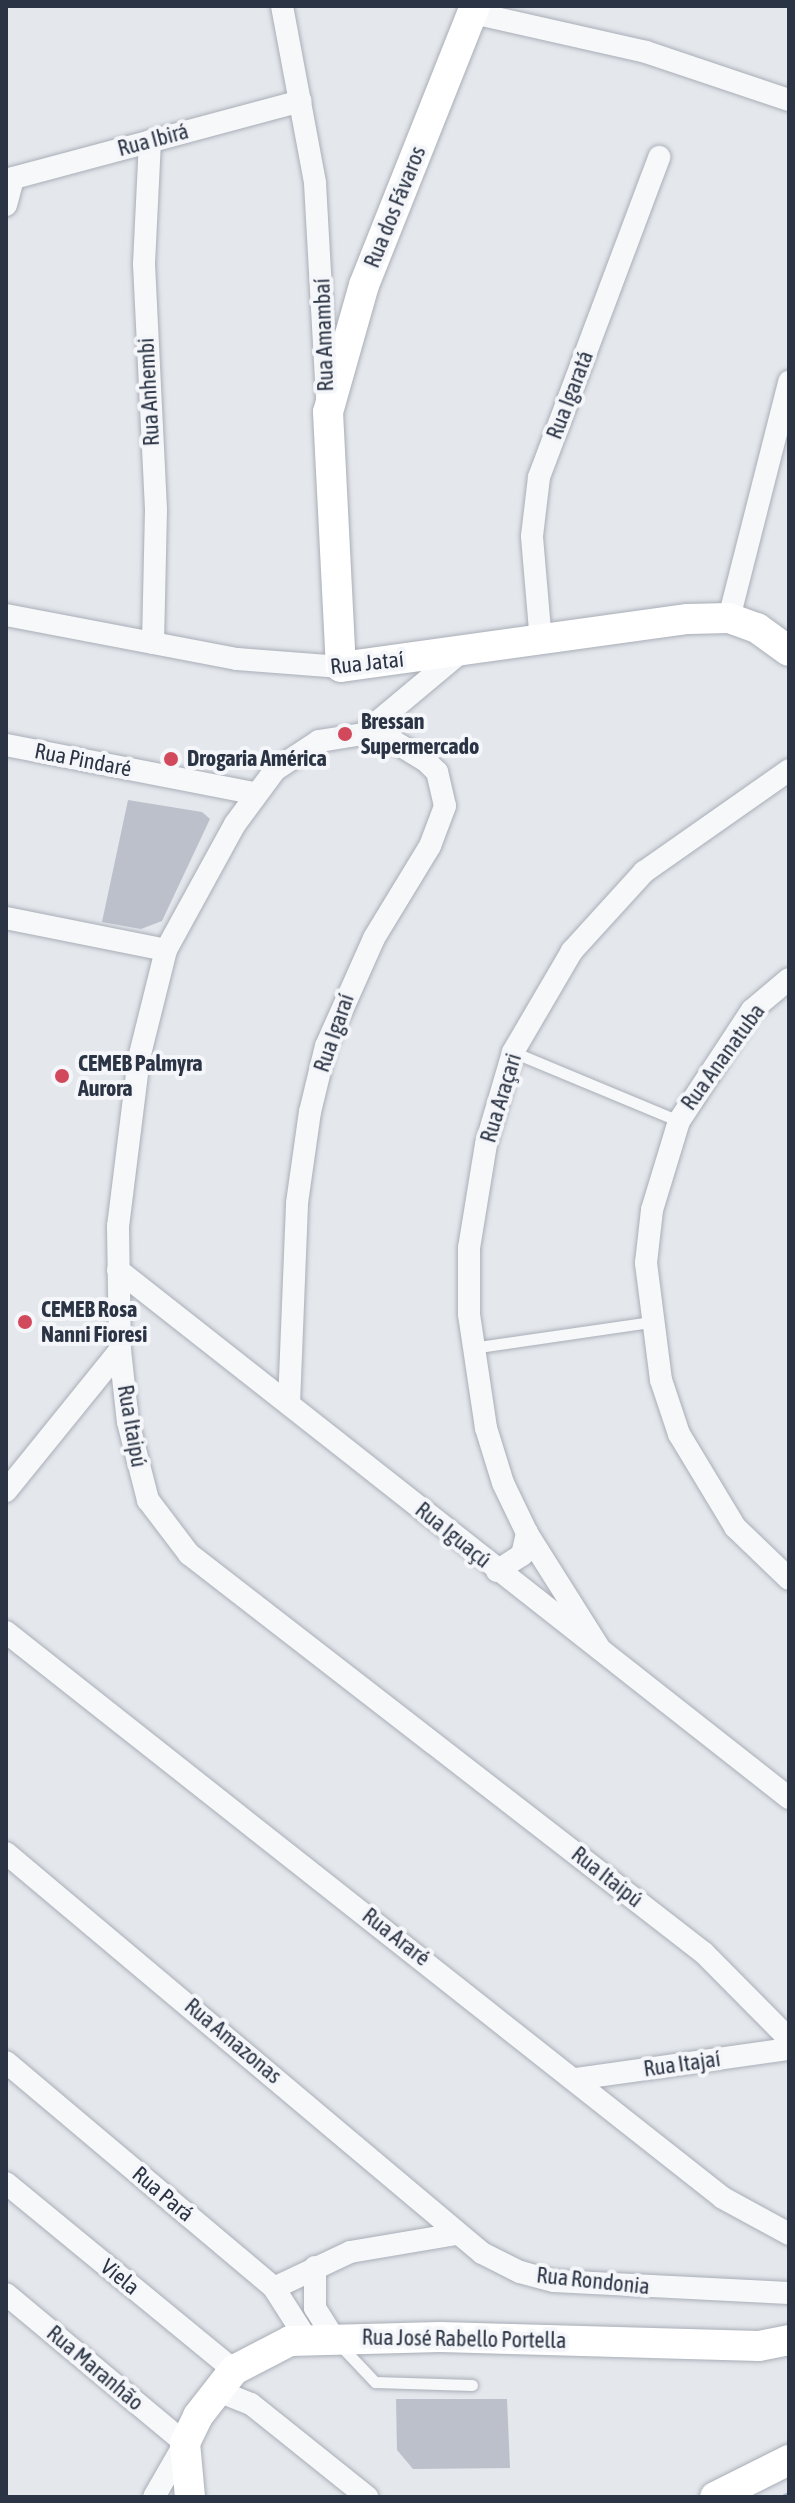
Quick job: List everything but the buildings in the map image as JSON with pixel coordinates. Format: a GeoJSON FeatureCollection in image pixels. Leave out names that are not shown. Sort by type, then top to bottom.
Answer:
{"type":"FeatureCollection","features":[{"type":"Feature","properties":{"kind":"street","name":"Rua Amambaí"},"geometry":{"type":"LineString","coordinates":[[282,6],[315,183],[323,280],[341,667]]}},
{"type":"Feature","properties":{"kind":"street"},"geometry":{"type":"LineString","coordinates":[[474,10],[646,52],[789,100]]}},
{"type":"Feature","properties":{"kind":"street","name":"Rua dos Fávaros"},"geometry":{"type":"LineString","coordinates":[[328,412],[364,285],[474,10]]}},
{"type":"Feature","properties":{"kind":"street","name":"Rua Ibirá"},"geometry":{"type":"LineString","coordinates":[[10,179],[301,101]]}},
{"type":"Feature","properties":{"kind":"street","name":"Rua Anhembi"},"geometry":{"type":"LineString","coordinates":[[150,141],[144,264],[156,510],[153,643]]}},
{"type":"Feature","properties":{"kind":"street","name":"Rua Igaratá"},"geometry":{"type":"LineString","coordinates":[[541,642],[532,536],[539,477],[659,157]]}},
{"type":"Feature","properties":{"kind":"street"},"geometry":{"type":"LineString","coordinates":[[6,205],[10,179]]}},
{"type":"Feature","properties":{"kind":"street"},"geometry":{"type":"LineString","coordinates":[[323,280],[344,287],[364,285]]}},
{"type":"Feature","properties":{"kind":"street"},"geometry":{"type":"LineString","coordinates":[[789,382],[729,618],[757,628],[789,651]]}},
{"type":"Feature","properties":{"kind":"street","name":"Rua Jataí"},"geometry":{"type":"LineString","coordinates":[[6,615],[237,659],[341,667],[541,642],[688,619],[729,618]]}},
{"type":"Feature","properties":{"kind":"street"},"geometry":{"type":"LineString","coordinates":[[363,734],[460,653]]}},
{"type":"Feature","properties":{"kind":"street","name":"Rua Itaipú"},"geometry":{"type":"LineString","coordinates":[[363,734],[319,741],[296,753],[254,793],[166,950],[130,1119],[118,1270],[120,1350],[128,1422],[148,1500],[181,1545],[704,1953],[789,2039]]}},
{"type":"Feature","properties":{"kind":"street","name":"Rua Igaraí"},"geometry":{"type":"LineString","coordinates":[[289,1404],[297,1203],[310,1112],[326,1046],[374,938],[430,846],[445,806],[437,772],[426,761],[388,738],[363,734]]}},
{"type":"Feature","properties":{"kind":"street","name":"Rua Pindaré"},"geometry":{"type":"LineString","coordinates":[[6,745],[254,793]]}},
{"type":"Feature","properties":{"kind":"street","name":"Rua Araçari"},"geometry":{"type":"LineString","coordinates":[[600,1649],[527,1533],[503,1483],[486,1428],[471,1348],[469,1248],[486,1144],[513,1052],[572,951],[617,898],[644,872],[789,770]]}},
{"type":"Feature","properties":{"kind":"street"},"geometry":{"type":"LineString","coordinates":[[6,918],[166,950]]}},
{"type":"Feature","properties":{"kind":"street","name":"Rua Ananatuba"},"geometry":{"type":"LineString","coordinates":[[789,979],[752,1010],[679,1121],[652,1210],[646,1263],[651,1322],[679,1434],[735,1527],[789,1579]]}},
{"type":"Feature","properties":{"kind":"street","name":"Rua Iguaçú"},"geometry":{"type":"LineString","coordinates":[[118,1270],[789,1798]]}},
{"type":"Feature","properties":{"kind":"street"},"geometry":{"type":"LineString","coordinates":[[6,1491],[120,1350]]}},
{"type":"Feature","properties":{"kind":"street"},"geometry":{"type":"LineString","coordinates":[[497,1571],[522,1555],[527,1533]]}},
{"type":"Feature","properties":{"kind":"street","name":"Rua Araré"},"geometry":{"type":"LineString","coordinates":[[6,1632],[723,2198],[789,2234]]}},
{"type":"Feature","properties":{"kind":"street","name":"Rua Amazonas"},"geometry":{"type":"LineString","coordinates":[[6,1853],[357,2144],[456,2234]]}},
{"type":"Feature","properties":{"kind":"street","name":"Rua Itajaí"},"geometry":{"type":"LineString","coordinates":[[575,2079],[789,2049]]}},
{"type":"Feature","properties":{"kind":"street","name":"Rua Pará"},"geometry":{"type":"LineString","coordinates":[[6,2062],[274,2288],[320,2337]]}},
{"type":"Feature","properties":{"kind":"street","name":"Viela"},"geometry":{"type":"LineString","coordinates":[[6,2183],[251,2404],[367,2497]]}},
{"type":"Feature","properties":{"kind":"street"},"geometry":{"type":"LineString","coordinates":[[274,2288],[350,2252],[456,2234]]}},
{"type":"Feature","properties":{"kind":"street","name":"Rua Rondonia"},"geometry":{"type":"LineString","coordinates":[[456,2234],[520,2272],[554,2281],[789,2293]]}},
{"type":"Feature","properties":{"kind":"street"},"geometry":{"type":"LineString","coordinates":[[315,2267],[315,2308],[320,2337]]}},
{"type":"Feature","properties":{"kind":"street","name":"Rua Maranhão"},"geometry":{"type":"LineString","coordinates":[[6,2294],[185,2443]]}},
{"type":"Feature","properties":{"kind":"street","name":"Rua José Rabello Portella"},"geometry":{"type":"LineString","coordinates":[[185,2443],[225,2380],[270,2349],[320,2337],[774,2347],[789,2340]]}},
{"type":"Feature","properties":{"kind":"street"},"geometry":{"type":"LineString","coordinates":[[154,2497],[185,2443]]}},
{"type":"Feature","properties":{"kind":"street"},"geometry":{"type":"LineString","coordinates":[[185,2443],[190,2497]]}},
{"type":"Feature","properties":{"kind":"street"},"geometry":{"type":"LineString","coordinates":[[715,2497],[789,2460]]}},
{"type":"Feature","properties":{"kind":"lane"},"geometry":{"type":"LineString","coordinates":[[513,1052],[679,1121]]}},
{"type":"Feature","properties":{"kind":"lane"},"geometry":{"type":"LineString","coordinates":[[471,1348],[651,1322]]}},
{"type":"Feature","properties":{"kind":"lane"},"geometry":{"type":"LineString","coordinates":[[320,2337],[375,2382],[472,2385]]}},
{"type":"Feature","properties":{"kind":"waterway"},"geometry":{"type":"LineString","coordinates":[[785,2497],[789,2495]]}},
{"type":"Feature","properties":{"kind":"place","name":"Bressan Supermercado"},"geometry":{"type":"Point","coordinates":[345,734]}},
{"type":"Feature","properties":{"kind":"place","name":"Drogaria América"},"geometry":{"type":"Point","coordinates":[171,759]}},
{"type":"Feature","properties":{"kind":"place","name":"CEMEB Palmyra Aurora"},"geometry":{"type":"Point","coordinates":[62,1076]}},
{"type":"Feature","properties":{"kind":"place","name":"CEMEB Rosa Nanni Fioresi"},"geometry":{"type":"Point","coordinates":[25,1322]}}]}
